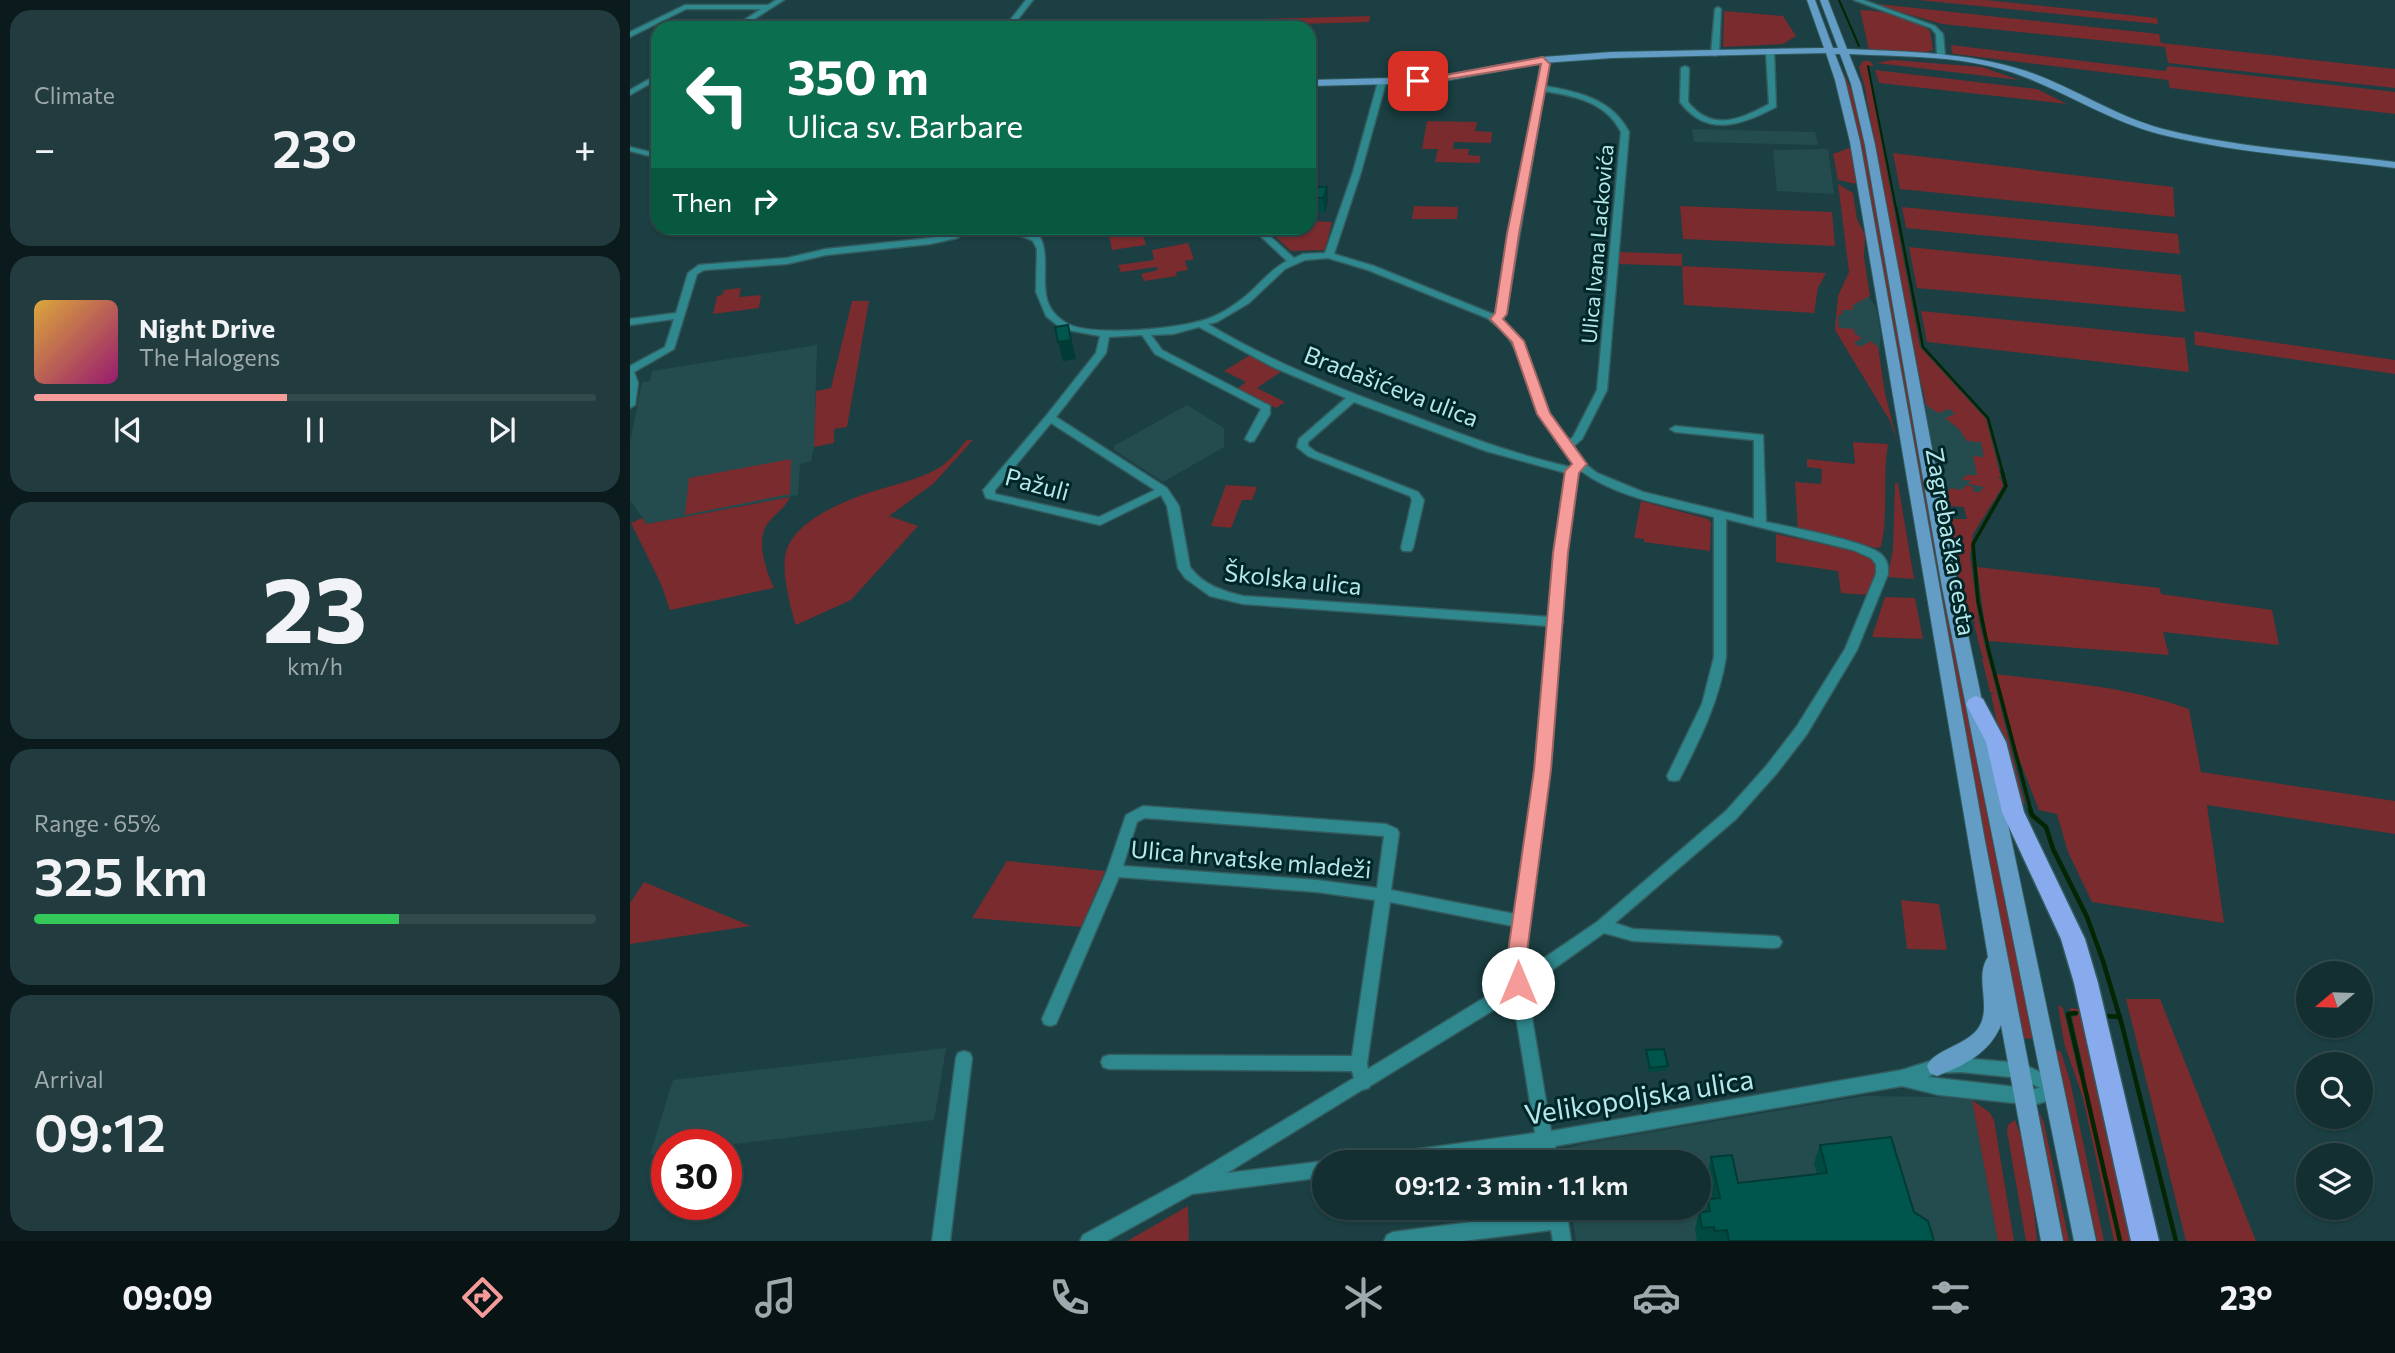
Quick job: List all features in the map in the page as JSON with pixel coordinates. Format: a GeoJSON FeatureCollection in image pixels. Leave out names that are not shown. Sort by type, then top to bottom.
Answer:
{"type":"FeatureCollection","features":[{"type":"Feature","properties":{"kind":"highway"},"geometry":{"type":"LineString","coordinates":[[1976,705],[1996,742],[2013,812],[2073,939],[2086,983],[2145,1241]]}},
{"type":"Feature","properties":{"kind":"main road","name":"Zagrebačka cesta"},"geometry":{"type":"LineString","coordinates":[[1811,0],[1835,49],[1851,72],[1870,145],[1922,444],[2085,1241]]}},
{"type":"Feature","properties":{"kind":"main road","name":"Zagrebačka cesta"},"geometry":{"type":"LineString","coordinates":[[1824,0],[1859,165],[1890,354],[1997,951],[2052,1241]]}},
{"type":"Feature","properties":{"kind":"main road"},"geometry":{"type":"LineString","coordinates":[[1770,52],[1835,49],[1941,56],[1986,63],[2025,74],[2109,114],[2160,131],[2210,141],[2395,166]]}},
{"type":"Feature","properties":{"kind":"main road"},"geometry":{"type":"LineString","coordinates":[[1316,83],[1443,79],[1543,60],[1612,55],[1835,49],[1876,55],[1894,54]]}},
{"type":"Feature","properties":{"kind":"main road"},"geometry":{"type":"LineString","coordinates":[[1851,72],[1858,62],[1876,55]]}},
{"type":"Feature","properties":{"kind":"main road"},"geometry":{"type":"LineString","coordinates":[[1937,1066],[1978,1046],[1987,1035],[1994,1020],[1992,986],[1997,951]]}},
{"type":"Feature","properties":{"kind":"street"},"geometry":{"type":"LineString","coordinates":[[747,21],[781,0]]}},
{"type":"Feature","properties":{"kind":"street"},"geometry":{"type":"LineString","coordinates":[[1013,21],[1030,0]]}},
{"type":"Feature","properties":{"kind":"street"},"geometry":{"type":"LineString","coordinates":[[1857,0],[1933,27],[1938,34],[1941,56]]}},
{"type":"Feature","properties":{"kind":"street"},"geometry":{"type":"LineString","coordinates":[[658,21],[685,7],[770,7]]}},
{"type":"Feature","properties":{"kind":"street"},"geometry":{"type":"LineString","coordinates":[[1715,54],[1718,9]]}},
{"type":"Feature","properties":{"kind":"street"},"geometry":{"type":"LineString","coordinates":[[630,35],[651,24]]}},
{"type":"Feature","properties":{"kind":"street"},"geometry":{"type":"LineString","coordinates":[[1685,68],[1687,106],[1714,124],[1732,124],[1773,105],[1770,52]]}},
{"type":"Feature","properties":{"kind":"street"},"geometry":{"type":"LineString","coordinates":[[1496,319],[1501,314],[1545,64],[1543,60]]}},
{"type":"Feature","properties":{"kind":"street"},"geometry":{"type":"LineString","coordinates":[[630,93],[651,80]]}},
{"type":"Feature","properties":{"kind":"street"},"geometry":{"type":"LineString","coordinates":[[1329,255],[1357,172],[1382,82]]}},
{"type":"Feature","properties":{"kind":"street","name":"Ulica Ivana Lackovića"},"geometry":{"type":"LineString","coordinates":[[1541,88],[1601,104],[1619,118],[1625,132],[1603,382],[1594,411],[1577,439],[1567,447]]}},
{"type":"Feature","properties":{"kind":"street"},"geometry":{"type":"LineString","coordinates":[[630,149],[651,154]]}},
{"type":"Feature","properties":{"kind":"street"},"geometry":{"type":"LineString","coordinates":[[630,405],[634,380],[630,372],[668,348],[696,270],[787,261],[826,252],[930,241],[956,235]]}},
{"type":"Feature","properties":{"kind":"street"},"geometry":{"type":"LineString","coordinates":[[1029,235],[1037,239],[1041,249],[1041,292],[1049,314],[1056,321],[1078,330],[1105,334],[1146,334],[1201,324],[1236,308],[1291,260],[1329,255],[1371,268],[1496,319],[1518,341],[1537,399],[1567,447],[1576,468],[1561,553],[1543,770],[1517,960],[1518,983],[1547,1150]]}},
{"type":"Feature","properties":{"kind":"street"},"geometry":{"type":"LineString","coordinates":[[1264,235],[1291,260]]}},
{"type":"Feature","properties":{"kind":"street"},"geometry":{"type":"LineString","coordinates":[[630,322],[679,315]]}},
{"type":"Feature","properties":{"kind":"street","name":"Bradašićeva ulica"},"geometry":{"type":"LineString","coordinates":[[1201,324],[1259,356],[1352,398],[1539,464],[1576,468]]}},
{"type":"Feature","properties":{"kind":"street"},"geometry":{"type":"LineString","coordinates":[[1105,334],[1101,353],[1050,418],[1163,490]]}},
{"type":"Feature","properties":{"kind":"street"},"geometry":{"type":"LineString","coordinates":[[1146,334],[1158,352],[1266,408],[1250,439]]}},
{"type":"Feature","properties":{"kind":"street"},"geometry":{"type":"LineString","coordinates":[[1352,398],[1303,441],[1302,447],[1312,454],[1414,494],[1418,500],[1407,548]]}},
{"type":"Feature","properties":{"kind":"street","name":"Pažuli"},"geometry":{"type":"LineString","coordinates":[[1050,418],[989,490],[990,496],[1100,521],[1163,490]]}},
{"type":"Feature","properties":{"kind":"street"},"geometry":{"type":"LineString","coordinates":[[1675,429],[1759,437],[1760,525]]}},
{"type":"Feature","properties":{"kind":"street"},"geometry":{"type":"LineString","coordinates":[[1089,1241],[1190,1186],[1363,1083],[1498,999],[1602,926],[1731,815],[1802,730],[1861,628],[1882,574],[1880,559],[1856,547],[1625,490],[1576,468]]}},
{"type":"Feature","properties":{"kind":"street","name":"Školska ulica"},"geometry":{"type":"LineString","coordinates":[[1163,490],[1175,511],[1184,568],[1196,583],[1222,596],[1557,622]]}},
{"type":"Feature","properties":{"kind":"street"},"geometry":{"type":"LineString","coordinates":[[1674,776],[1712,697],[1717,677],[1720,657],[1720,515]]}},
{"type":"Feature","properties":{"kind":"street","name":"Ulica hrvatske mladeži"},"geometry":{"type":"LineString","coordinates":[[1050,1019],[1114,871],[1131,819],[1143,812],[1386,830],[1392,834],[1392,839],[1359,1064],[1363,1083]]}},
{"type":"Feature","properties":{"kind":"street","name":"Ulica hrvatske mladeži"},"geometry":{"type":"LineString","coordinates":[[1114,871],[1306,885],[1385,895],[1521,921]]}},
{"type":"Feature","properties":{"kind":"street"},"geometry":{"type":"LineString","coordinates":[[1602,926],[1633,935],[1774,942]]}},
{"type":"Feature","properties":{"kind":"street"},"geometry":{"type":"LineString","coordinates":[[941,1241],[964,1058]]}},
{"type":"Feature","properties":{"kind":"street"},"geometry":{"type":"LineString","coordinates":[[1109,1062],[1359,1064]]}},
{"type":"Feature","properties":{"kind":"street","name":"Velikopoljska ulica"},"geometry":{"type":"LineString","coordinates":[[1471,1150],[1545,1140],[1902,1078],[1937,1066],[1975,1066],[2021,1071],[2055,1087]]}},
{"type":"Feature","properties":{"kind":"street","name":"Velikopoljska ulica"},"geometry":{"type":"LineString","coordinates":[[1902,1078],[1939,1087],[2025,1097],[2042,1096],[2055,1087]]}},
{"type":"Feature","properties":{"kind":"street"},"geometry":{"type":"LineString","coordinates":[[1190,1186],[1312,1171]]}},
{"type":"Feature","properties":{"kind":"street"},"geometry":{"type":"LineString","coordinates":[[1394,1241],[1522,1220]]}},
{"type":"Feature","properties":{"kind":"street"},"geometry":{"type":"LineString","coordinates":[[1559,1220],[1562,1241]]}},
{"type":"Feature","properties":{"kind":"shaded area"},"geometry":{"type":"Polygon","coordinates":[[[1918,0],[1986,0],[2157,18],[2158,24],[1918,0]]]}},
{"type":"Feature","properties":{"kind":"shaded area"},"geometry":{"type":"Polygon","coordinates":[[[1869,3],[2159,34],[2161,43],[2395,69],[2395,88],[2168,63],[2165,47],[1942,24],[1869,3]]]}},
{"type":"Feature","properties":{"kind":"shaded area"},"geometry":{"type":"Polygon","coordinates":[[[1860,10],[1897,15],[1923,26],[1930,31],[1933,50],[1924,53],[1869,50],[1860,10]]]}},
{"type":"Feature","properties":{"kind":"shaded area"},"geometry":{"type":"Polygon","coordinates":[[[1724,11],[1783,16],[1796,36],[1783,44],[1723,47],[1724,11]]]}},
{"type":"Feature","properties":{"kind":"shaded area"},"geometry":{"type":"Polygon","coordinates":[[[1370,16],[1369,22],[1316,24],[1316,21],[1265,19],[1370,16]]]}},
{"type":"Feature","properties":{"kind":"shaded area"},"geometry":{"type":"Polygon","coordinates":[[[1951,45],[2165,71],[2168,66],[2395,92],[2395,114],[2170,88],[2168,80],[1955,54],[1952,53],[1951,45]]]}},
{"type":"Feature","properties":{"kind":"shaded area"},"geometry":{"type":"Polygon","coordinates":[[[1893,60],[1982,67],[2019,80],[1876,63],[1893,60]]]}},
{"type":"Feature","properties":{"kind":"shaded area"},"geometry":{"type":"Polygon","coordinates":[[[1838,61],[1854,95],[1864,135],[1922,477],[2033,1039],[2023,1038],[1952,663],[1859,140],[1838,61]]]}},
{"type":"Feature","properties":{"kind":"shaded area"},"geometry":{"type":"Polygon","coordinates":[[[1863,61],[1870,61],[1874,66],[1867,66],[1920,347],[1986,419],[2001,477],[1997,477],[2001,479],[2003,486],[1973,534],[1970,556],[1979,622],[2025,804],[2018,803],[2000,735],[2002,732],[1999,731],[1991,695],[1993,693],[1990,692],[1982,659],[1984,656],[1974,624],[1976,622],[1973,621],[1958,587],[1957,554],[1949,519],[1967,519],[1964,507],[1949,506],[1949,514],[1944,496],[1951,488],[1961,490],[1967,485],[1975,488],[1972,490],[1978,493],[1984,487],[1968,484],[1971,480],[1961,480],[1967,475],[1977,475],[1973,456],[1984,457],[1981,442],[1967,441],[1959,429],[1945,418],[1955,414],[1949,409],[1938,413],[1926,405],[1916,360],[1910,346],[1865,88],[1859,67],[1863,61]]]}},
{"type":"Feature","properties":{"kind":"shaded area"},"geometry":{"type":"Polygon","coordinates":[[[1875,70],[2037,89],[2067,104],[1879,83],[1875,70]]]}},
{"type":"Feature","properties":{"kind":"shaded area"},"geometry":{"type":"Polygon","coordinates":[[[1427,121],[1477,122],[1475,131],[1492,132],[1491,143],[1454,142],[1453,149],[1469,149],[1468,155],[1480,156],[1480,163],[1435,162],[1438,149],[1422,149],[1427,121]]]}},
{"type":"Feature","properties":{"kind":"shaded area"},"geometry":{"type":"Polygon","coordinates":[[[1692,129],[1815,132],[1818,145],[1694,142],[1692,129]]]}},
{"type":"Feature","properties":{"kind":"shaded area"},"geometry":{"type":"Polygon","coordinates":[[[1849,148],[1856,184],[1838,180],[1833,154],[1849,148]]]}},
{"type":"Feature","properties":{"kind":"shaded area"},"geometry":{"type":"Polygon","coordinates":[[[1828,149],[1834,194],[1777,191],[1773,150],[1828,149]]]}},
{"type":"Feature","properties":{"kind":"shaded area"},"geometry":{"type":"Polygon","coordinates":[[[1893,153],[2173,187],[2175,217],[1900,189],[1893,153]]]}},
{"type":"Feature","properties":{"kind":"shaded area"},"geometry":{"type":"Polygon","coordinates":[[[1838,184],[1853,193],[1857,219],[1865,235],[1864,257],[1870,296],[1853,305],[1853,310],[1842,310],[1843,313],[1838,316],[1839,328],[1854,329],[1855,334],[1862,338],[1854,343],[1860,347],[1871,341],[1878,347],[1885,393],[1897,441],[1890,421],[1835,330],[1838,296],[1849,272],[1838,184]]]}},
{"type":"Feature","properties":{"kind":"shaded area"},"geometry":{"type":"Polygon","coordinates":[[[1414,206],[1458,207],[1457,219],[1412,219],[1414,206]]]}},
{"type":"Feature","properties":{"kind":"shaded area"},"geometry":{"type":"Polygon","coordinates":[[[1680,206],[1832,212],[1835,246],[1683,239],[1680,206]]]}},
{"type":"Feature","properties":{"kind":"shaded area"},"geometry":{"type":"Polygon","coordinates":[[[1902,207],[2178,234],[2180,254],[1906,228],[1902,207]]]}},
{"type":"Feature","properties":{"kind":"shaded area"},"geometry":{"type":"Polygon","coordinates":[[[1316,221],[1332,222],[1325,250],[1291,251],[1274,235],[1316,235],[1316,221]]]}},
{"type":"Feature","properties":{"kind":"shaded area"},"geometry":{"type":"Polygon","coordinates":[[[1109,235],[1143,235],[1146,245],[1112,250],[1109,235]]]}},
{"type":"Feature","properties":{"kind":"shaded area"},"geometry":{"type":"Polygon","coordinates":[[[1188,243],[1194,259],[1185,261],[1188,270],[1176,272],[1177,276],[1144,281],[1141,274],[1158,270],[1157,267],[1121,272],[1118,265],[1154,260],[1152,250],[1188,243]]]}},
{"type":"Feature","properties":{"kind":"shaded area"},"geometry":{"type":"Polygon","coordinates":[[[1909,247],[2181,275],[2185,312],[1917,288],[1909,247]]]}},
{"type":"Feature","properties":{"kind":"shaded area"},"geometry":{"type":"Polygon","coordinates":[[[1619,252],[1682,254],[1682,266],[1618,264],[1619,252]]]}},
{"type":"Feature","properties":{"kind":"shaded area"},"geometry":{"type":"Polygon","coordinates":[[[1682,266],[1826,273],[1818,288],[1814,313],[1684,305],[1682,266]]]}},
{"type":"Feature","properties":{"kind":"shaded area"},"geometry":{"type":"Polygon","coordinates":[[[741,288],[739,297],[761,295],[759,308],[713,314],[717,296],[722,295],[724,290],[741,288]]]}},
{"type":"Feature","properties":{"kind":"shaded area"},"geometry":{"type":"Polygon","coordinates":[[[1868,296],[1876,307],[1881,334],[1879,353],[1849,353],[1835,325],[1839,297],[1868,296]]]}},
{"type":"Feature","properties":{"kind":"shaded area"},"geometry":{"type":"Polygon","coordinates":[[[852,301],[869,301],[847,427],[834,429],[834,443],[814,447],[816,391],[831,388],[852,301]]]}},
{"type":"Feature","properties":{"kind":"shaded area"},"geometry":{"type":"Polygon","coordinates":[[[1921,311],[2185,338],[2189,372],[1927,342],[1921,311]]]}},
{"type":"Feature","properties":{"kind":"shaded area"},"geometry":{"type":"Polygon","coordinates":[[[2194,331],[2395,360],[2395,374],[2195,345],[2194,331]]]}},
{"type":"Feature","properties":{"kind":"shaded area"},"geometry":{"type":"Polygon","coordinates":[[[817,345],[814,447],[811,461],[800,464],[798,495],[647,524],[630,500],[630,443],[642,382],[650,381],[652,371],[817,345]]]}},
{"type":"Feature","properties":{"kind":"shaded area"},"geometry":{"type":"Polygon","coordinates":[[[1250,355],[1282,371],[1257,388],[1285,402],[1276,408],[1237,389],[1246,382],[1224,371],[1250,355]]]}},
{"type":"Feature","properties":{"kind":"shaded area"},"geometry":{"type":"Polygon","coordinates":[[[1925,398],[1981,422],[1987,431],[1987,503],[1945,499],[1936,483],[1924,418],[1925,398]]]}},
{"type":"Feature","properties":{"kind":"shaded area"},"geometry":{"type":"Polygon","coordinates":[[[1187,405],[1224,428],[1224,447],[1163,482],[1114,450],[1114,446],[1187,405]]]}},
{"type":"Feature","properties":{"kind":"shaded area"},"geometry":{"type":"Polygon","coordinates":[[[967,440],[973,440],[933,484],[889,516],[918,526],[851,600],[796,625],[787,588],[785,560],[791,541],[799,531],[821,514],[847,501],[937,469],[967,440]]]}},
{"type":"Feature","properties":{"kind":"shaded area"},"geometry":{"type":"Polygon","coordinates":[[[1853,442],[1888,444],[1883,534],[1881,547],[1877,548],[1798,531],[1795,482],[1821,484],[1822,469],[1807,467],[1807,459],[1855,464],[1853,442]]]}},
{"type":"Feature","properties":{"kind":"shaded area"},"geometry":{"type":"Polygon","coordinates":[[[791,459],[790,494],[685,515],[689,478],[791,459]]]}},
{"type":"Feature","properties":{"kind":"shaded area"},"geometry":{"type":"Polygon","coordinates":[[[1895,483],[1898,483],[1914,579],[1888,577],[1893,549],[1895,483]]]}},
{"type":"Feature","properties":{"kind":"shaded area"},"geometry":{"type":"Polygon","coordinates":[[[1226,485],[1257,487],[1252,500],[1242,500],[1231,528],[1211,526],[1226,485]]]}},
{"type":"Feature","properties":{"kind":"shaded area"},"geometry":{"type":"Polygon","coordinates":[[[790,497],[768,523],[762,538],[765,564],[774,588],[670,610],[661,584],[631,523],[642,518],[647,524],[790,497]]]}},
{"type":"Feature","properties":{"kind":"shaded area"},"geometry":{"type":"Polygon","coordinates":[[[1641,501],[1708,519],[1711,522],[1710,551],[1644,542],[1644,539],[1634,538],[1641,501]]]}},
{"type":"Feature","properties":{"kind":"shaded area"},"geometry":{"type":"Polygon","coordinates":[[[1776,534],[1865,553],[1874,559],[1878,567],[1868,595],[1841,593],[1838,571],[1776,562],[1776,534]]]}},
{"type":"Feature","properties":{"kind":"shaded area"},"geometry":{"type":"Polygon","coordinates":[[[1977,567],[2160,588],[2161,594],[2272,610],[2279,645],[2163,632],[2169,655],[1987,641],[1977,567]]]}},
{"type":"Feature","properties":{"kind":"shaded area"},"geometry":{"type":"Polygon","coordinates":[[[1885,597],[1915,598],[1923,639],[1872,637],[1885,597]]]}},
{"type":"Feature","properties":{"kind":"shaded area"},"geometry":{"type":"Polygon","coordinates":[[[1995,674],[2118,690],[2189,709],[2201,772],[2395,801],[2395,834],[2207,805],[2224,923],[2092,902],[2068,852],[2057,814],[2039,810],[2016,751],[1995,674]]]}},
{"type":"Feature","properties":{"kind":"shaded area"},"geometry":{"type":"Polygon","coordinates":[[[1007,861],[1105,871],[1081,927],[972,918],[1007,861]]]}},
{"type":"Feature","properties":{"kind":"shaded area"},"geometry":{"type":"Polygon","coordinates":[[[644,882],[751,926],[630,944],[630,903],[644,882]]]}},
{"type":"Feature","properties":{"kind":"shaded area"},"geometry":{"type":"Polygon","coordinates":[[[1901,900],[1939,904],[1947,950],[1907,949],[1901,900]]]}},
{"type":"Feature","properties":{"kind":"shaded area"},"geometry":{"type":"Polygon","coordinates":[[[2126,999],[2160,999],[2256,1241],[2186,1241],[2126,999]]]}},
{"type":"Feature","properties":{"kind":"shaded area"},"geometry":{"type":"Polygon","coordinates":[[[2058,1005],[2063,1008],[2079,1075],[2085,1075],[2072,1017],[2077,1016],[2076,1012],[2069,1008],[2079,1009],[2132,1241],[2114,1241],[2083,1098],[2064,1043],[2058,1005]]]}},
{"type":"Feature","properties":{"kind":"shaded area"},"geometry":{"type":"Polygon","coordinates":[[[946,1048],[934,1120],[742,1143],[742,1129],[658,1129],[673,1080],[946,1048]]]}},
{"type":"Feature","properties":{"kind":"shaded area"},"geometry":{"type":"Polygon","coordinates":[[[2056,1049],[2061,1052],[2070,1081],[2104,1241],[2097,1241],[2056,1049]]]}},
{"type":"Feature","properties":{"kind":"shaded area"},"geometry":{"type":"Polygon","coordinates":[[[1864,1096],[1972,1100],[1998,1241],[1576,1241],[1573,1220],[1711,1220],[1711,1150],[1562,1150],[1587,1143],[1864,1096]]]}},
{"type":"Feature","properties":{"kind":"shaded area"},"geometry":{"type":"Polygon","coordinates":[[[1972,1100],[1989,1112],[1994,1120],[2014,1241],[1998,1241],[1972,1100]]]}},
{"type":"Feature","properties":{"kind":"shaded area"},"geometry":{"type":"Polygon","coordinates":[[[2039,1111],[2044,1123],[2069,1241],[2062,1241],[2039,1111]]]}},
{"type":"Feature","properties":{"kind":"shaded area"},"geometry":{"type":"Polygon","coordinates":[[[2015,1120],[2027,1164],[2037,1241],[2026,1241],[2007,1131],[2008,1125],[2015,1120]]]}},
{"type":"Feature","properties":{"kind":"shaded area"},"geometry":{"type":"Polygon","coordinates":[[[1188,1206],[1189,1241],[1127,1241],[1188,1206]]]}},
{"type":"Feature","properties":{"kind":"building"},"geometry":{"type":"Polygon","coordinates":[[[1316,187],[1327,187],[1323,198],[1316,198],[1316,187]]]}},
{"type":"Feature","properties":{"kind":"building"},"geometry":{"type":"Polygon","coordinates":[[[1068,325],[1071,340],[1058,342],[1055,327],[1068,325]]]}},
{"type":"Feature","properties":{"kind":"building"},"geometry":{"type":"Polygon","coordinates":[[[1664,1049],[1668,1066],[1650,1068],[1646,1050],[1664,1049]]]}},
{"type":"Feature","properties":{"kind":"building"},"geometry":{"type":"Polygon","coordinates":[[[1891,1137],[1914,1212],[1928,1221],[1934,1241],[1729,1241],[1727,1230],[1702,1228],[1700,1220],[1711,1220],[1711,1199],[1720,1198],[1711,1157],[1732,1155],[1738,1183],[1827,1173],[1820,1145],[1891,1137]]]}},
{"type":"Feature","properties":{"kind":"waterway"},"geometry":{"type":"LineString","coordinates":[[1839,0],[1859,46]]}},
{"type":"Feature","properties":{"kind":"waterway"},"geometry":{"type":"LineString","coordinates":[[1868,66],[1896,208]]}},
{"type":"Feature","properties":{"kind":"waterway"},"geometry":{"type":"LineString","coordinates":[[1896,207],[1923,347],[1988,418],[2003,473]]}},
{"type":"Feature","properties":{"kind":"waterway"},"geometry":{"type":"LineString","coordinates":[[2002,471],[2006,486],[1973,544],[1978,601],[1989,652],[2031,811]]}},
{"type":"Feature","properties":{"kind":"waterway"},"geometry":{"type":"LineString","coordinates":[[2030,809],[2032,815],[2046,827],[2053,849],[2087,917],[2120,1017]]}},
{"type":"Feature","properties":{"kind":"waterway"},"geometry":{"type":"LineString","coordinates":[[2076,1013],[2068,1014],[2120,1241]]}},
{"type":"Feature","properties":{"kind":"waterway"},"geometry":{"type":"LineString","coordinates":[[2108,1016],[2120,1017]]}},
{"type":"Feature","properties":{"kind":"waterway"},"geometry":{"type":"LineString","coordinates":[[2120,1017],[2176,1241]]}},
{"type":"Feature","properties":{"kind":"route"},"geometry":{"type":"LineString","coordinates":[[1418,81],[1443,79],[1543,60],[1545,64],[1501,314],[1496,319],[1518,341],[1544,414],[1580,464],[1573,471],[1561,553],[1543,770],[1517,952],[1518,983]]}}]}
